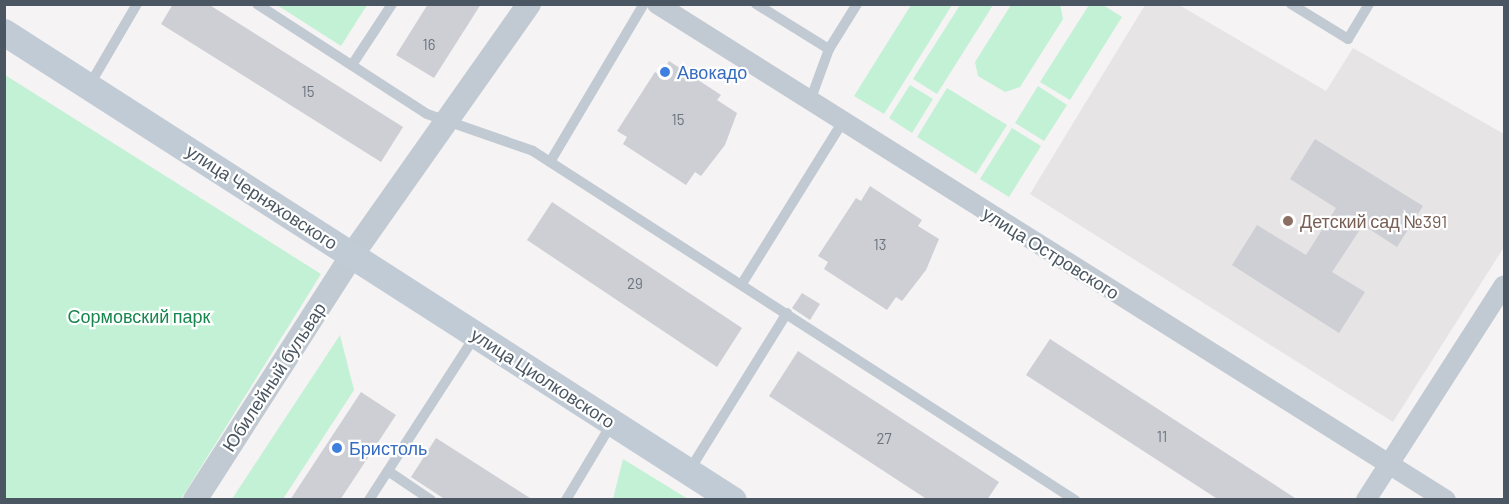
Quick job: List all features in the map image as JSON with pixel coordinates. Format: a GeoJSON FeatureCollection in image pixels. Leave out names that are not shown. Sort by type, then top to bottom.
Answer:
{"type":"FeatureCollection","features":[{"type":"Feature","properties":{"kind":"main road","name":"улица Черняховского"},"geometry":{"type":"LineString","coordinates":[[4,32],[352,255]]}},
{"type":"Feature","properties":{"kind":"main road","name":"улица Циолковского"},"geometry":{"type":"LineString","coordinates":[[352,255],[733,500]]}},
{"type":"Feature","properties":{"kind":"street","name":"улица Черняховского"},"geometry":{"type":"LineString","coordinates":[[352,255],[450,121],[529,4]]}},
{"type":"Feature","properties":{"kind":"street","name":"улица Островского"},"geometry":{"type":"LineString","coordinates":[[657,4],[842,123],[1446,500]]}},
{"type":"Feature","properties":{"kind":"street","name":"Юбилейный бульвар"},"geometry":{"type":"LineString","coordinates":[[195,500],[352,255]]}},
{"type":"Feature","properties":{"kind":"street"},"geometry":{"type":"LineString","coordinates":[[1366,500],[1387,463],[1504,285]]}},
{"type":"Feature","properties":{"kind":"lane"},"geometry":{"type":"LineString","coordinates":[[89,86],[137,4]]}},
{"type":"Feature","properties":{"kind":"lane"},"geometry":{"type":"LineString","coordinates":[[257,4],[427,114],[450,121],[550,162],[743,282],[1075,500]]}},
{"type":"Feature","properties":{"kind":"lane"},"geometry":{"type":"LineString","coordinates":[[352,65],[392,4]]}},
{"type":"Feature","properties":{"kind":"lane"},"geometry":{"type":"LineString","coordinates":[[550,162],[644,4]]}},
{"type":"Feature","properties":{"kind":"lane"},"geometry":{"type":"LineString","coordinates":[[756,4],[829,49]]}},
{"type":"Feature","properties":{"kind":"lane"},"geometry":{"type":"LineString","coordinates":[[810,101],[829,49],[857,4]]}},
{"type":"Feature","properties":{"kind":"lane"},"geometry":{"type":"LineString","coordinates":[[1291,4],[1348,39],[1369,4]]}},
{"type":"Feature","properties":{"kind":"lane"},"geometry":{"type":"LineString","coordinates":[[743,282],[842,123]]}},
{"type":"Feature","properties":{"kind":"lane"},"geometry":{"type":"LineString","coordinates":[[689,472],[787,313]]}},
{"type":"Feature","properties":{"kind":"lane"},"geometry":{"type":"LineString","coordinates":[[369,500],[476,334]]}},
{"type":"Feature","properties":{"kind":"lane"},"geometry":{"type":"LineString","coordinates":[[566,500],[613,423]]}},
{"type":"Feature","properties":{"kind":"lane"},"geometry":{"type":"LineString","coordinates":[[388,471],[431,500]]}},
{"type":"Feature","properties":{"kind":"shaded area","name":"Детский сад №391"},"geometry":{"type":"Polygon","coordinates":[[[1145,5],[1179,5],[1326,91],[1353,48],[1504,134],[1504,247],[1393,422],[1030,194],[1145,5]]]}},
{"type":"Feature","properties":{"kind":"green space"},"geometry":{"type":"Polygon","coordinates":[[[1060,4],[1063,19],[1020,87],[1005,92],[978,76],[975,62],[1011,5],[1060,4]]]}},
{"type":"Feature","properties":{"kind":"green space"},"geometry":{"type":"Polygon","coordinates":[[[277,5],[367,5],[341,46],[277,5]]]}},
{"type":"Feature","properties":{"kind":"green space"},"geometry":{"type":"Polygon","coordinates":[[[911,5],[952,5],[884,114],[854,96],[911,5]]]}},
{"type":"Feature","properties":{"kind":"green space"},"geometry":{"type":"Polygon","coordinates":[[[960,5],[993,5],[937,94],[913,79],[960,5]]]}},
{"type":"Feature","properties":{"kind":"green space"},"geometry":{"type":"Polygon","coordinates":[[[1089,5],[1103,5],[1122,17],[1070,100],[1040,82],[1089,5]]]}},
{"type":"Feature","properties":{"kind":"green space","name":"Сормовский парк"},"geometry":{"type":"Polygon","coordinates":[[[5,75],[321,274],[181,499],[5,499],[5,75]]]}},
{"type":"Feature","properties":{"kind":"green space"},"geometry":{"type":"Polygon","coordinates":[[[910,85],[933,99],[912,133],[889,118],[910,85]]]}},
{"type":"Feature","properties":{"kind":"green space"},"geometry":{"type":"Polygon","coordinates":[[[1038,86],[1067,105],[1044,141],[1015,123],[1038,86]]]}},
{"type":"Feature","properties":{"kind":"green space"},"geometry":{"type":"Polygon","coordinates":[[[947,88],[1007,125],[976,174],[917,137],[947,88]]]}},
{"type":"Feature","properties":{"kind":"green space"},"geometry":{"type":"Polygon","coordinates":[[[1012,128],[1041,146],[1009,197],[980,179],[1012,128]]]}},
{"type":"Feature","properties":{"kind":"green space"},"geometry":{"type":"Polygon","coordinates":[[[340,335],[354,390],[283,499],[232,499],[340,335]]]}},
{"type":"Feature","properties":{"kind":"green space"},"geometry":{"type":"Polygon","coordinates":[[[623,459],[688,499],[613,499],[623,459]]]}},
{"type":"Feature","properties":{"kind":"building"},"geometry":{"type":"Polygon","coordinates":[[[173,4],[208,4],[403,127],[381,162],[161,24],[173,4]]]}},
{"type":"Feature","properties":{"kind":"building"},"geometry":{"type":"Polygon","coordinates":[[[428,4],[481,4],[434,78],[396,55],[428,4]]]}},
{"type":"Feature","properties":{"kind":"building"},"geometry":{"type":"Polygon","coordinates":[[[669,61],[721,95],[717,100],[737,113],[725,145],[701,176],[695,172],[686,185],[623,144],[627,137],[617,131],[655,72],[660,75],[669,61]]]}},
{"type":"Feature","properties":{"kind":"building"},"geometry":{"type":"Polygon","coordinates":[[[1315,139],[1423,206],[1397,247],[1363,225],[1332,272],[1365,292],[1339,333],[1232,265],[1257,225],[1306,255],[1336,208],[1290,179],[1315,139]]]}},
{"type":"Feature","properties":{"kind":"building"},"geometry":{"type":"Polygon","coordinates":[[[870,186],[922,220],[918,226],[939,239],[926,270],[902,301],[896,297],[887,310],[824,269],[828,262],[818,256],[856,198],[861,201],[870,186]]]}},
{"type":"Feature","properties":{"kind":"building"},"geometry":{"type":"Polygon","coordinates":[[[552,202],[742,328],[717,367],[527,240],[552,202]]]}},
{"type":"Feature","properties":{"kind":"building"},"geometry":{"type":"Polygon","coordinates":[[[802,293],[820,304],[810,320],[792,308],[802,293]]]}},
{"type":"Feature","properties":{"kind":"building"},"geometry":{"type":"Polygon","coordinates":[[[1050,339],[1298,500],[1219,500],[1026,375],[1050,339]]]}},
{"type":"Feature","properties":{"kind":"building"},"geometry":{"type":"Polygon","coordinates":[[[798,351],[999,482],[987,500],[928,500],[769,396],[798,351]]]}},
{"type":"Feature","properties":{"kind":"building"},"geometry":{"type":"Polygon","coordinates":[[[361,392],[396,415],[340,500],[290,500],[361,392]]]}},
{"type":"Feature","properties":{"kind":"building"},"geometry":{"type":"Polygon","coordinates":[[[436,438],[533,500],[446,500],[411,477],[436,438]]]}},
{"type":"Feature","properties":{"kind":"place","name":"Авокадо"},"geometry":{"type":"Point","coordinates":[665,72]}},
{"type":"Feature","properties":{"kind":"place","name":"Детский сад №391"},"geometry":{"type":"Point","coordinates":[1288,221]}},
{"type":"Feature","properties":{"kind":"place","name":"Бристоль"},"geometry":{"type":"Point","coordinates":[337,448]}}]}
